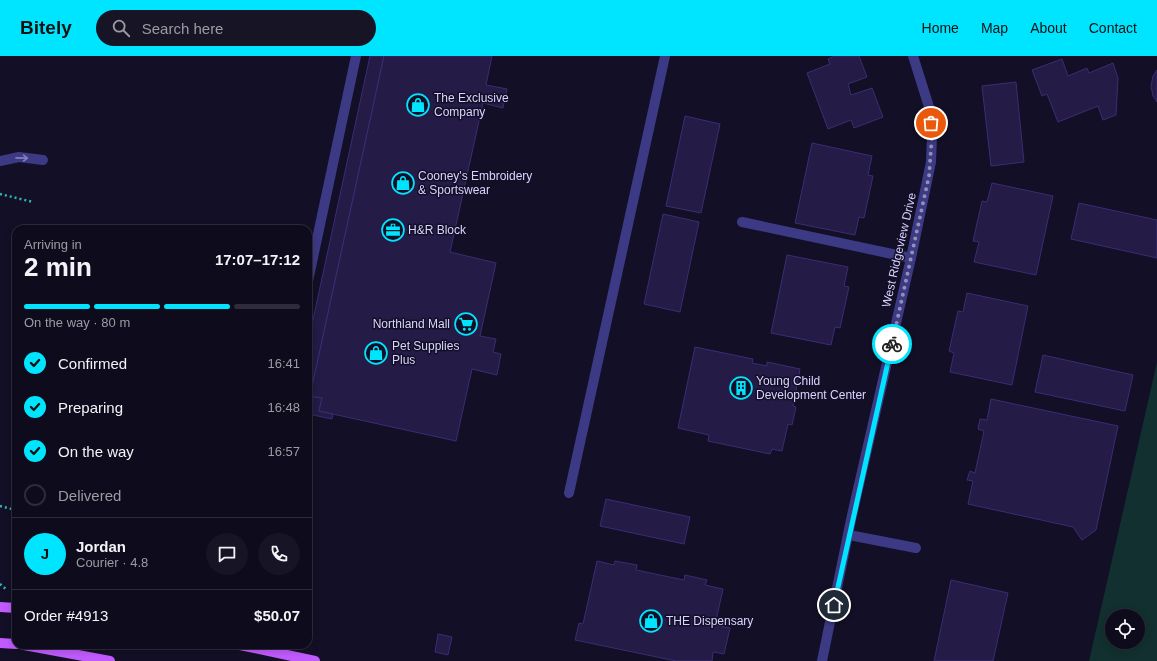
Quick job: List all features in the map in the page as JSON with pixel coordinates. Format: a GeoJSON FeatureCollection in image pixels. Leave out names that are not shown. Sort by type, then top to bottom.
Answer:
{"type":"FeatureCollection","features":[{"type":"Feature","properties":{"kind":"main road"},"geometry":{"type":"LineString","coordinates":[[0,607],[12,608]]}},
{"type":"Feature","properties":{"kind":"main road"},"geometry":{"type":"LineString","coordinates":[[0,642],[12,644]]}},
{"type":"Feature","properties":{"kind":"main road"},"geometry":{"type":"LineString","coordinates":[[46,649],[110,661]]}},
{"type":"Feature","properties":{"kind":"main road"},"geometry":{"type":"LineString","coordinates":[[259,649],[315,661]]}},
{"type":"Feature","properties":{"kind":"street"},"geometry":{"type":"LineString","coordinates":[[312,263],[356,56]]}},
{"type":"Feature","properties":{"kind":"street"},"geometry":{"type":"LineString","coordinates":[[569,493],[665,56]]}},
{"type":"Feature","properties":{"kind":"street","name":"West Ridgeview Drive"},"geometry":{"type":"LineString","coordinates":[[822,661],[931,162],[932,136],[930,110],[913,56]]}},
{"type":"Feature","properties":{"kind":"street"},"geometry":{"type":"LineString","coordinates":[[0,161],[19,157],[43,160]]}},
{"type":"Feature","properties":{"kind":"street"},"geometry":{"type":"LineString","coordinates":[[742,222],[911,258]]}},
{"type":"Feature","properties":{"kind":"street"},"geometry":{"type":"LineString","coordinates":[[849,535],[916,548]]}},
{"type":"Feature","properties":{"kind":"path"},"geometry":{"type":"LineString","coordinates":[[0,194],[34,202]]}},
{"type":"Feature","properties":{"kind":"path"},"geometry":{"type":"LineString","coordinates":[[0,506],[12,509]]}},
{"type":"Feature","properties":{"kind":"green space"},"geometry":{"type":"Polygon","coordinates":[[[1157,362],[1157,661],[1089,661],[1157,362]]]}},
{"type":"Feature","properties":{"kind":"building"},"geometry":{"type":"Polygon","coordinates":[[[370,56],[384,56],[312,387],[312,324],[370,56]]]}},
{"type":"Feature","properties":{"kind":"building"},"geometry":{"type":"Polygon","coordinates":[[[384,56],[492,56],[486,85],[507,89],[503,108],[483,103],[450,252],[496,263],[480,336],[496,339],[493,352],[501,354],[497,375],[472,369],[456,441],[319,411],[322,398],[312,396],[312,387],[384,56]]]}},
{"type":"Feature","properties":{"kind":"building"},"geometry":{"type":"Polygon","coordinates":[[[835,56],[859,56],[867,77],[848,84],[851,95],[872,88],[883,117],[854,128],[851,120],[828,129],[807,73],[830,64],[828,59],[835,56]]]}},
{"type":"Feature","properties":{"kind":"building"},"geometry":{"type":"Polygon","coordinates":[[[1062,59],[1068,76],[1087,68],[1089,73],[1113,63],[1118,78],[1116,115],[1103,120],[1098,106],[1058,122],[1047,94],[1042,96],[1032,70],[1062,59]]]}},
{"type":"Feature","properties":{"kind":"building"},"geometry":{"type":"Polygon","coordinates":[[[1157,70],[1157,102],[1153,96],[1151,86],[1153,76],[1157,70]]]}},
{"type":"Feature","properties":{"kind":"building"},"geometry":{"type":"Polygon","coordinates":[[[1016,82],[1024,162],[991,166],[982,86],[1016,82]]]}},
{"type":"Feature","properties":{"kind":"building"},"geometry":{"type":"Polygon","coordinates":[[[685,116],[720,124],[701,213],[666,206],[685,116]]]}},
{"type":"Feature","properties":{"kind":"building"},"geometry":{"type":"Polygon","coordinates":[[[812,143],[872,156],[868,175],[873,176],[864,218],[859,217],[855,235],[795,223],[812,143]]]}},
{"type":"Feature","properties":{"kind":"building"},"geometry":{"type":"Polygon","coordinates":[[[992,183],[1053,196],[1036,275],[974,262],[979,242],[973,241],[982,201],[987,202],[992,183]]]}},
{"type":"Feature","properties":{"kind":"building"},"geometry":{"type":"Polygon","coordinates":[[[1079,203],[1157,220],[1157,258],[1071,239],[1079,203]]]}},
{"type":"Feature","properties":{"kind":"building"},"geometry":{"type":"Polygon","coordinates":[[[663,214],[699,222],[680,312],[644,304],[663,214]]]}},
{"type":"Feature","properties":{"kind":"building"},"geometry":{"type":"Polygon","coordinates":[[[787,255],[848,267],[844,286],[849,287],[840,328],[835,327],[831,345],[771,333],[787,255]]]}},
{"type":"Feature","properties":{"kind":"building"},"geometry":{"type":"Polygon","coordinates":[[[967,293],[1028,306],[1012,385],[950,372],[954,353],[949,351],[958,311],[963,312],[967,293]]]}},
{"type":"Feature","properties":{"kind":"building","name":"Young Child Development Center"},"geometry":{"type":"Polygon","coordinates":[[[695,347],[753,359],[752,363],[767,366],[767,362],[800,369],[793,406],[796,407],[792,425],[788,424],[782,451],[772,449],[770,454],[708,441],[709,435],[678,428],[695,347]]]}},
{"type":"Feature","properties":{"kind":"building"},"geometry":{"type":"Polygon","coordinates":[[[1043,355],[1133,375],[1125,411],[1035,392],[1043,355]]]}},
{"type":"Feature","properties":{"kind":"building"},"geometry":{"type":"Polygon","coordinates":[[[312,396],[322,398],[319,411],[333,414],[332,419],[312,415],[312,396]]]}},
{"type":"Feature","properties":{"kind":"building"},"geometry":{"type":"Polygon","coordinates":[[[991,399],[1118,426],[1096,530],[1082,540],[1073,527],[968,504],[973,481],[967,480],[970,471],[975,473],[984,431],[978,429],[980,419],[987,420],[991,399]]]}},
{"type":"Feature","properties":{"kind":"building"},"geometry":{"type":"Polygon","coordinates":[[[606,499],[690,517],[684,544],[600,526],[606,499]]]}},
{"type":"Feature","properties":{"kind":"building"},"geometry":{"type":"Polygon","coordinates":[[[597,561],[614,565],[615,561],[637,565],[636,570],[684,580],[685,575],[707,580],[705,585],[723,589],[715,625],[730,628],[724,654],[713,652],[712,661],[676,661],[575,640],[579,623],[583,624],[597,561]]]}},
{"type":"Feature","properties":{"kind":"building"},"geometry":{"type":"Polygon","coordinates":[[[951,580],[1008,593],[993,661],[934,661],[951,580]]]}},
{"type":"Feature","properties":{"kind":"building"},"geometry":{"type":"Polygon","coordinates":[[[438,634],[452,637],[448,655],[435,652],[438,634]]]}},
{"type":"Feature","properties":{"kind":"way so far"},"geometry":{"type":"LineString","coordinates":[[892,344],[929,176],[932,136],[931,123]]}},
{"type":"Feature","properties":{"kind":"place","name":"The Exclusive Company"},"geometry":{"type":"Point","coordinates":[418,105]}},
{"type":"Feature","properties":{"kind":"place","name":"Cooney's Embroidery & Sportswear"},"geometry":{"type":"Point","coordinates":[403,183]}},
{"type":"Feature","properties":{"kind":"place","name":"H&R Block"},"geometry":{"type":"Point","coordinates":[393,230]}},
{"type":"Feature","properties":{"kind":"place","name":"Northland Mall"},"geometry":{"type":"Point","coordinates":[466,324]}},
{"type":"Feature","properties":{"kind":"place","name":"Pet Supplies Plus"},"geometry":{"type":"Point","coordinates":[376,353]}},
{"type":"Feature","properties":{"kind":"place","name":"Young Child Development Center"},"geometry":{"type":"Point","coordinates":[741,388]}},
{"type":"Feature","properties":{"kind":"place","name":"THE Dispensary"},"geometry":{"type":"Point","coordinates":[651,621]}},
{"type":"Feature","properties":{"kind":"route"},"geometry":{"type":"LineString","coordinates":[[834,605],[852,515],[892,344]]}}]}
